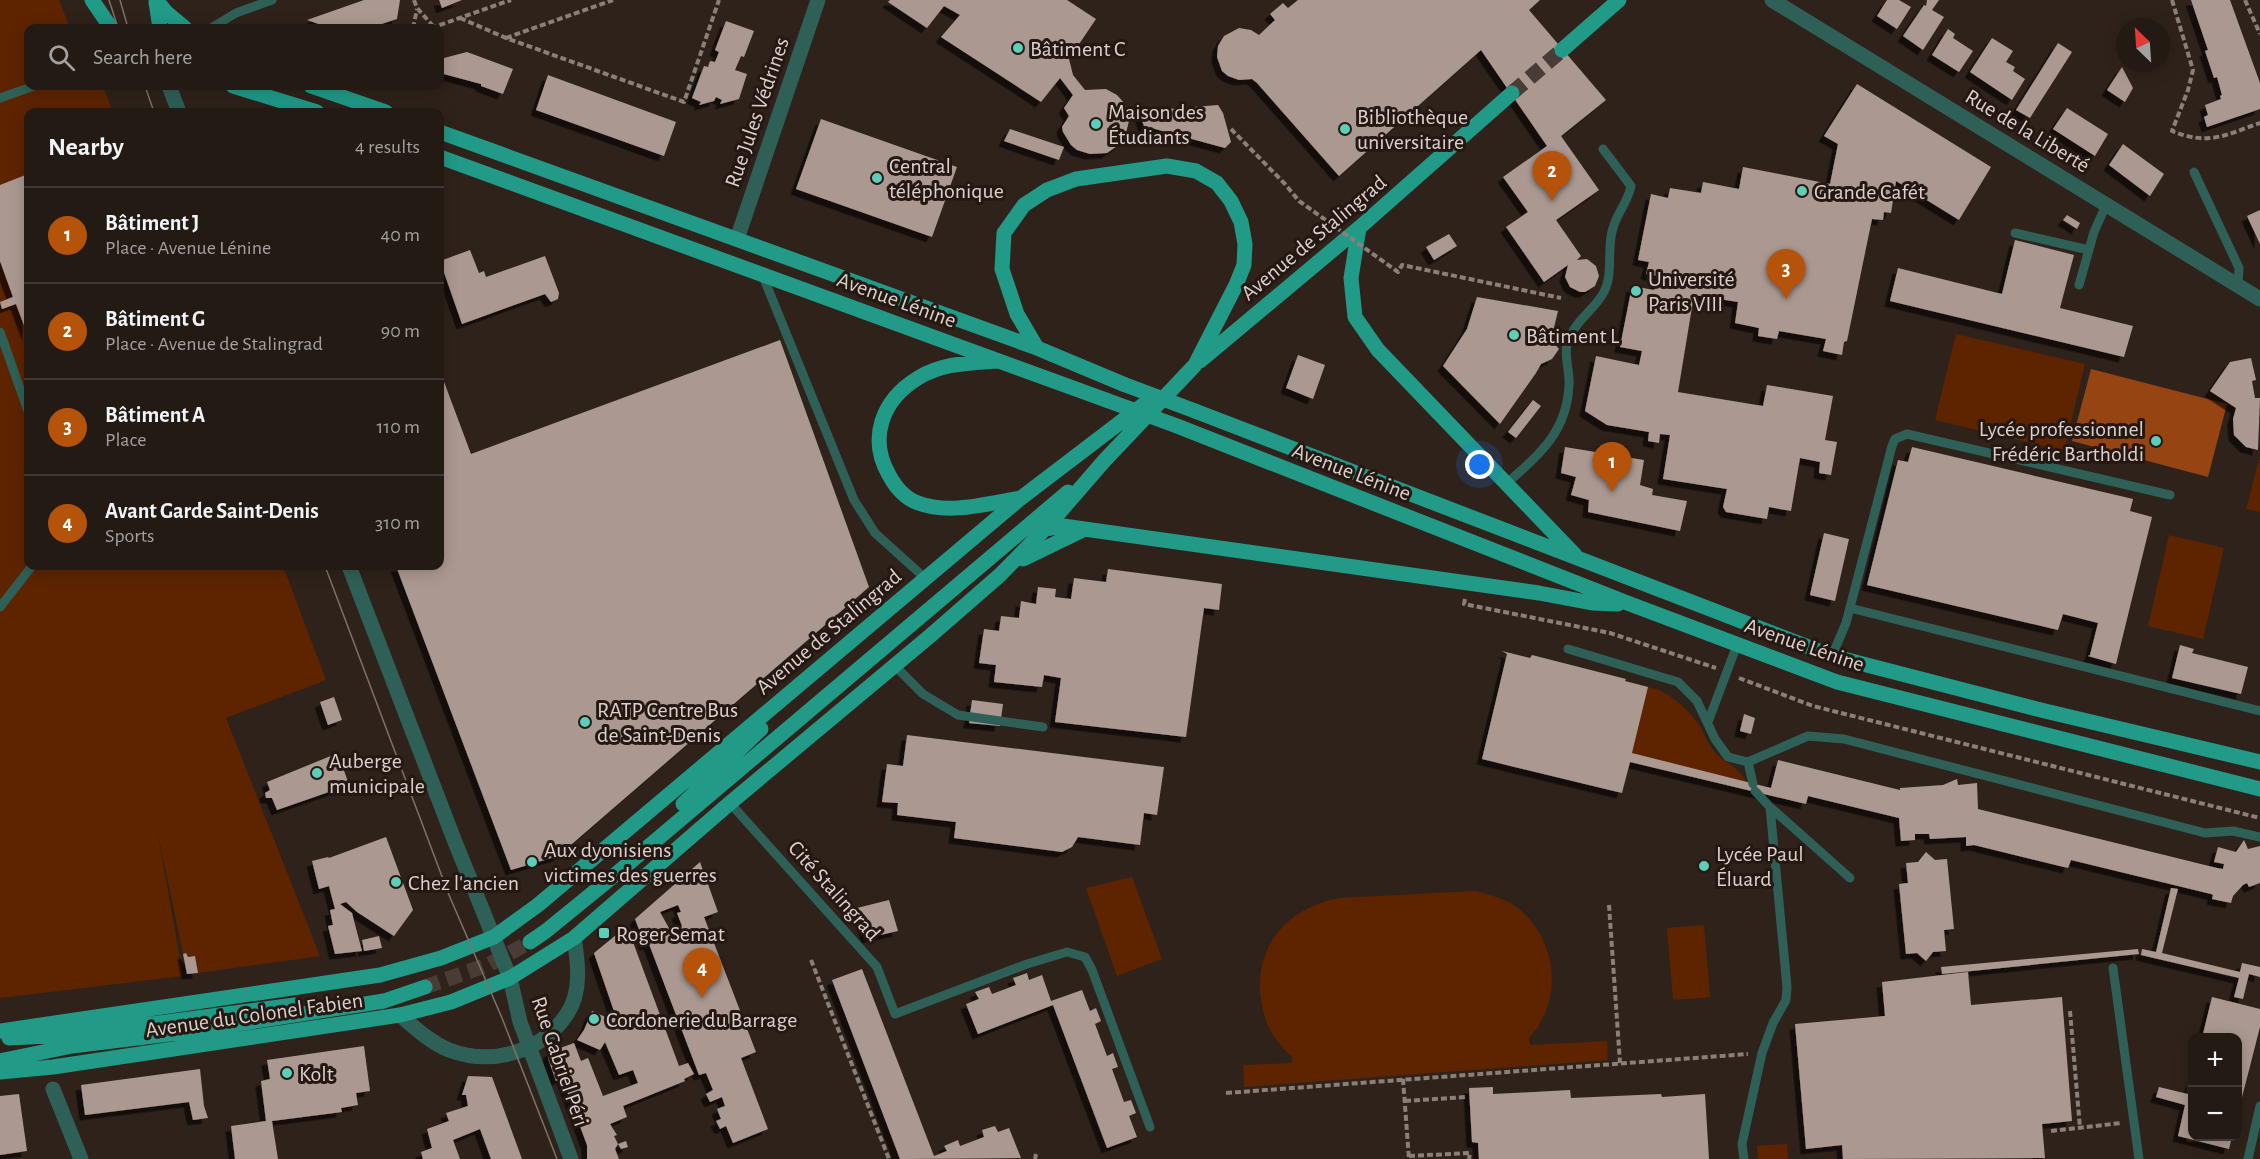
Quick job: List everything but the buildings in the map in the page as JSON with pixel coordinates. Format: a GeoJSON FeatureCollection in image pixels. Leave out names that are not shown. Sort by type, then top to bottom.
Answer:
{"type":"FeatureCollection","features":[{"type":"Feature","properties":{"kind":"main road"},"geometry":{"type":"LineString","coordinates":[[92,0],[108,24]]}},
{"type":"Feature","properties":{"kind":"main road"},"geometry":{"type":"LineString","coordinates":[[156,0],[159,24]]}},
{"type":"Feature","properties":{"kind":"main road"},"geometry":{"type":"LineString","coordinates":[[156,0],[180,24]]}},
{"type":"Feature","properties":{"kind":"main road"},"geometry":{"type":"LineString","coordinates":[[1562,50],[1619,0]]}},
{"type":"Feature","properties":{"kind":"main road"},"geometry":{"type":"LineString","coordinates":[[243,90],[287,108]]}},
{"type":"Feature","properties":{"kind":"main road"},"geometry":{"type":"LineString","coordinates":[[323,90],[374,108]]}},
{"type":"Feature","properties":{"kind":"main road","name":"Avenue de Stalingrad"},"geometry":{"type":"LineString","coordinates":[[494,937],[538,905],[1021,498],[1195,365],[1359,228],[1512,93]]}},
{"type":"Feature","properties":{"kind":"main road","name":"Avenue Lénine"},"geometry":{"type":"LineString","coordinates":[[444,133],[1037,348],[1123,384],[1832,656],[2022,705],[2260,762]]}},
{"type":"Feature","properties":{"kind":"main road","name":"Avenue Lénine"},"geometry":{"type":"LineString","coordinates":[[444,158],[1002,360],[1837,682],[2260,789]]}},
{"type":"Feature","properties":{"kind":"main road"},"geometry":{"type":"LineString","coordinates":[[1037,348],[1017,314],[1002,269],[1004,232],[1024,205],[1047,190],[1076,179],[1167,166],[1196,171],[1217,183],[1231,201],[1241,222],[1245,244],[1244,265],[1236,285],[1195,365]]}},
{"type":"Feature","properties":{"kind":"main road"},"geometry":{"type":"LineString","coordinates":[[1359,228],[1351,278],[1355,317],[1378,350],[1578,558]]}},
{"type":"Feature","properties":{"kind":"main road"},"geometry":{"type":"LineString","coordinates":[[1002,360],[952,365],[935,369],[916,379],[901,392],[884,416],[880,429],[879,449],[885,468],[896,487],[916,503],[951,508],[1021,498]]}},
{"type":"Feature","properties":{"kind":"main road","name":"Avenue de Stalingrad"},"geometry":{"type":"LineString","coordinates":[[510,978],[574,938],[729,803],[895,666],[1000,575],[1195,365]]}},
{"type":"Feature","properties":{"kind":"main road","name":"Avenue de Stalingrad"},"geometry":{"type":"LineString","coordinates":[[530,942],[584,900],[1104,461]]}},
{"type":"Feature","properties":{"kind":"main road"},"geometry":{"type":"LineString","coordinates":[[1003,547],[1046,528],[1063,526],[1539,593],[1592,603],[1630,604]]}},
{"type":"Feature","properties":{"kind":"main road"},"geometry":{"type":"LineString","coordinates":[[1000,575],[1042,548],[1085,529]]}},
{"type":"Feature","properties":{"kind":"main road"},"geometry":{"type":"LineString","coordinates":[[584,900],[861,633]]}},
{"type":"Feature","properties":{"kind":"main road","name":"Avenue du Colonel Fabien"},"geometry":{"type":"LineString","coordinates":[[0,1030],[381,975],[441,958],[494,937]]}},
{"type":"Feature","properties":{"kind":"main road","name":"Avenue du Colonel Fabien"},"geometry":{"type":"LineString","coordinates":[[0,1072],[400,1015],[451,1002],[510,978]]}},
{"type":"Feature","properties":{"kind":"main road"},"geometry":{"type":"LineString","coordinates":[[0,1038],[68,1035],[425,987],[384,1001],[194,1031],[72,1046],[0,1060]]}},
{"type":"Feature","properties":{"kind":"street","name":"Rue Jules Védrines"},"geometry":{"type":"LineString","coordinates":[[736,239],[818,0]]}},
{"type":"Feature","properties":{"kind":"street","name":"Rue de la Liberté"},"geometry":{"type":"LineString","coordinates":[[1772,0],[2260,299]]}},
{"type":"Feature","properties":{"kind":"street"},"geometry":{"type":"LineString","coordinates":[[171,90],[177,108]]}},
{"type":"Feature","properties":{"kind":"street","name":"Rue Gabriel Péri"},"geometry":{"type":"LineString","coordinates":[[352,570],[455,842],[510,978],[520,1022],[571,1159]]}},
{"type":"Feature","properties":{"kind":"street"},"geometry":{"type":"LineString","coordinates":[[400,1015],[424,1037],[448,1049],[470,1056],[508,1055],[529,1047],[550,1032],[568,1013],[576,990],[578,971],[574,938]]}},
{"type":"Feature","properties":{"kind":"street"},"geometry":{"type":"LineString","coordinates":[[53,1089],[81,1159]]}},
{"type":"Feature","properties":{"kind":"lane"},"geometry":{"type":"LineString","coordinates":[[218,24],[236,13],[272,0]]}},
{"type":"Feature","properties":{"kind":"lane"},"geometry":{"type":"LineString","coordinates":[[0,98],[24,90]]}},
{"type":"Feature","properties":{"kind":"lane"},"geometry":{"type":"LineString","coordinates":[[1507,483],[1547,446],[1558,430],[1569,386],[1567,344],[1583,315],[1596,304],[1605,290],[1609,276],[1613,228],[1629,197],[1631,186],[1603,149]]}},
{"type":"Feature","properties":{"kind":"lane"},"geometry":{"type":"LineString","coordinates":[[2194,172],[2240,268],[2238,285]]}},
{"type":"Feature","properties":{"kind":"lane"},"geometry":{"type":"LineString","coordinates":[[2079,285],[2094,232],[2106,205]]}},
{"type":"Feature","properties":{"kind":"lane"},"geometry":{"type":"LineString","coordinates":[[2015,233],[2088,250]]}},
{"type":"Feature","properties":{"kind":"lane"},"geometry":{"type":"LineString","coordinates":[[762,274],[854,500],[875,533],[925,578]]}},
{"type":"Feature","properties":{"kind":"lane"},"geometry":{"type":"LineString","coordinates":[[0,332],[24,400]]}},
{"type":"Feature","properties":{"kind":"lane"},"geometry":{"type":"LineString","coordinates":[[1832,656],[1846,623],[1895,439],[1906,434],[2170,495]]}},
{"type":"Feature","properties":{"kind":"lane"},"geometry":{"type":"LineString","coordinates":[[0,607],[29,570]]}},
{"type":"Feature","properties":{"kind":"lane"},"geometry":{"type":"LineString","coordinates":[[1850,609],[2260,711]]}},
{"type":"Feature","properties":{"kind":"lane"},"geometry":{"type":"LineString","coordinates":[[1708,722],[1737,645]]}},
{"type":"Feature","properties":{"kind":"lane"},"geometry":{"type":"LineString","coordinates":[[1569,649],[1678,682],[1697,701],[1715,739],[1728,757],[1748,762],[1808,736],[1844,739],[2205,832],[2233,831],[2260,837]]}},
{"type":"Feature","properties":{"kind":"lane"},"geometry":{"type":"LineString","coordinates":[[895,666],[923,694],[958,715],[1043,727]]}},
{"type":"Feature","properties":{"kind":"lane"},"geometry":{"type":"LineString","coordinates":[[1748,762],[1754,788],[1770,807],[1850,878]]}},
{"type":"Feature","properties":{"kind":"lane","name":"Cité Stalingrad"},"geometry":{"type":"LineString","coordinates":[[729,803],[877,967],[895,1014],[1027,964],[1067,952],[1085,957],[1092,970],[1150,1127]]}},
{"type":"Feature","properties":{"kind":"lane"},"geometry":{"type":"LineString","coordinates":[[1744,1159],[1742,1144],[1762,1053],[1773,1023],[1786,1000],[1787,987],[1770,807]]}},
{"type":"Feature","properties":{"kind":"lane"},"geometry":{"type":"LineString","coordinates":[[2113,968],[2139,1159]]}},
{"type":"Feature","properties":{"kind":"lane"},"geometry":{"type":"LineString","coordinates":[[2247,1159],[2260,1106]]}},
{"type":"Feature","properties":{"kind":"path"},"geometry":{"type":"LineString","coordinates":[[414,0],[417,9],[430,24]]}},
{"type":"Feature","properties":{"kind":"path"},"geometry":{"type":"LineString","coordinates":[[444,24],[511,0]]}},
{"type":"Feature","properties":{"kind":"path"},"geometry":{"type":"LineString","coordinates":[[506,38],[613,0]]}},
{"type":"Feature","properties":{"kind":"path"},"geometry":{"type":"LineString","coordinates":[[460,18],[506,38],[684,102],[719,0]]}},
{"type":"Feature","properties":{"kind":"path"},"geometry":{"type":"LineString","coordinates":[[2172,0],[2193,70],[2172,131],[2190,138],[2216,138],[2260,123]]}},
{"type":"Feature","properties":{"kind":"path"},"geometry":{"type":"LineString","coordinates":[[2245,0],[2260,34]]}},
{"type":"Feature","properties":{"kind":"path"},"geometry":{"type":"LineString","coordinates":[[414,24],[417,9]]}},
{"type":"Feature","properties":{"kind":"path"},"geometry":{"type":"LineString","coordinates":[[1231,129],[1286,184],[1299,201],[1398,272],[1402,265],[1561,298]]}},
{"type":"Feature","properties":{"kind":"path"},"geometry":{"type":"LineString","coordinates":[[1466,592],[1464,604],[1610,633],[1708,665],[1812,706],[2260,818]]}},
{"type":"Feature","properties":{"kind":"path"},"geometry":{"type":"LineString","coordinates":[[1609,905],[1620,1063]]}},
{"type":"Feature","properties":{"kind":"path"},"geometry":{"type":"LineString","coordinates":[[811,960],[889,1159]]}},
{"type":"Feature","properties":{"kind":"path"},"geometry":{"type":"LineString","coordinates":[[2070,1011],[2080,1128]]}},
{"type":"Feature","properties":{"kind":"path"},"geometry":{"type":"LineString","coordinates":[[1226,1093],[1762,1053]]}},
{"type":"Feature","properties":{"kind":"path"},"geometry":{"type":"LineString","coordinates":[[1403,1079],[1409,1158],[1470,1153],[1469,1159]]}},
{"type":"Feature","properties":{"kind":"path"},"geometry":{"type":"LineString","coordinates":[[1405,1101],[1466,1097]]}},
{"type":"Feature","properties":{"kind":"path"},"geometry":{"type":"LineString","coordinates":[[2050,1131],[2133,1122]]}},
{"type":"Feature","properties":{"kind":"shaded area"},"geometry":{"type":"Polygon","coordinates":[[[0,0],[59,0],[68,24],[24,24],[24,90],[105,90],[111,108],[24,108],[24,570],[285,570],[326,680],[226,718],[320,956],[198,973],[195,956],[188,957],[186,953],[183,954],[157,829],[183,976],[0,998],[0,0]]]}},
{"type":"Feature","properties":{"kind":"shaded area"},"geometry":{"type":"Polygon","coordinates":[[[1956,334],[2085,364],[2064,451],[1935,420],[1956,334]]]}},
{"type":"Feature","properties":{"kind":"shaded area"},"geometry":{"type":"Polygon","coordinates":[[[2091,369],[2227,404],[2208,477],[2072,441],[2091,369]]]}},
{"type":"Feature","properties":{"kind":"shaded area"},"geometry":{"type":"Polygon","coordinates":[[[2260,460],[2260,512],[2246,509],[2260,460]]]}},
{"type":"Feature","properties":{"kind":"shaded area"},"geometry":{"type":"Polygon","coordinates":[[[2169,535],[2224,548],[2203,639],[2148,626],[2169,535]]]}},
{"type":"Feature","properties":{"kind":"shaded area"},"geometry":{"type":"Polygon","coordinates":[[[1648,687],[1670,696],[1689,712],[1713,750],[1739,772],[1746,782],[1632,753],[1648,687]]]}},
{"type":"Feature","properties":{"kind":"shaded area"},"geometry":{"type":"Polygon","coordinates":[[[1132,877],[1162,959],[1117,976],[1086,888],[1132,877]]]}},
{"type":"Feature","properties":{"kind":"shaded area"},"geometry":{"type":"Polygon","coordinates":[[[1476,891],[1515,906],[1540,934],[1547,951],[1551,969],[1548,1005],[1529,1038],[1530,1045],[1607,1041],[1608,1060],[1244,1087],[1243,1065],[1292,1063],[1292,1056],[1278,1043],[1268,1026],[1260,993],[1265,954],[1274,938],[1286,924],[1301,912],[1319,903],[1340,898],[1476,891]]]}},
{"type":"Feature","properties":{"kind":"shaded area"},"geometry":{"type":"Polygon","coordinates":[[[1704,925],[1710,997],[1673,1000],[1667,928],[1704,925]]]}},
{"type":"Feature","properties":{"kind":"shaded area"},"geometry":{"type":"Polygon","coordinates":[[[1787,1144],[1788,1159],[1758,1159],[1757,1146],[1787,1144]]]}},
{"type":"Feature","properties":{"kind":"tunnel"},"geometry":{"type":"LineString","coordinates":[[1512,93],[1562,50]]}},
{"type":"Feature","properties":{"kind":"tunnel"},"geometry":{"type":"LineString","coordinates":[[425,987],[490,964],[530,942]]}},
{"type":"Feature","properties":{"kind":"tram line"},"geometry":{"type":"LineString","coordinates":[[109,0],[117,24]]}},
{"type":"Feature","properties":{"kind":"tram line"},"geometry":{"type":"LineString","coordinates":[[120,0],[127,24]]}},
{"type":"Feature","properties":{"kind":"tram line"},"geometry":{"type":"LineString","coordinates":[[146,90],[153,108]]}},
{"type":"Feature","properties":{"kind":"tram line"},"geometry":{"type":"LineString","coordinates":[[327,570],[449,895],[502,1018],[557,1159]]}},
{"type":"Feature","properties":{"kind":"place","name":"Bâtiment C"},"geometry":{"type":"Point","coordinates":[1018,48]}},
{"type":"Feature","properties":{"kind":"place","name":"Maison des Étudiants"},"geometry":{"type":"Point","coordinates":[1096,124]}},
{"type":"Feature","properties":{"kind":"place","name":"Bibliothèque universitaire"},"geometry":{"type":"Point","coordinates":[1345,129]}},
{"type":"Feature","properties":{"kind":"place","name":"Central téléphonique"},"geometry":{"type":"Point","coordinates":[877,178]}},
{"type":"Feature","properties":{"kind":"place","name":"Grande Cafét"},"geometry":{"type":"Point","coordinates":[1802,191]}},
{"type":"Feature","properties":{"kind":"place","name":"Bâtiment G"},"geometry":{"type":"Point","coordinates":[1552,201]}},
{"type":"Feature","properties":{"kind":"place","name":"Université Paris VIII"},"geometry":{"type":"Point","coordinates":[1636,291]}},
{"type":"Feature","properties":{"kind":"place","name":"Bâtiment A"},"geometry":{"type":"Point","coordinates":[1786,299]}},
{"type":"Feature","properties":{"kind":"place","name":"Bâtiment L"},"geometry":{"type":"Point","coordinates":[1514,335]}},
{"type":"Feature","properties":{"kind":"place","name":"Lycée professionnel Frédéric Bartholdi"},"geometry":{"type":"Point","coordinates":[2156,441]}},
{"type":"Feature","properties":{"kind":"place","name":"Bâtiment J"},"geometry":{"type":"Point","coordinates":[1612,492]}},
{"type":"Feature","properties":{"kind":"place","name":"RATP Centre Bus de Saint-Denis"},"geometry":{"type":"Point","coordinates":[585,722]}},
{"type":"Feature","properties":{"kind":"place","name":"Auberge municipale"},"geometry":{"type":"Point","coordinates":[317,773]}},
{"type":"Feature","properties":{"kind":"place","name":"Aux dyonisiens victimes des guerres"},"geometry":{"type":"Point","coordinates":[532,862]}},
{"type":"Feature","properties":{"kind":"place","name":"Lycée Paul Éluard"},"geometry":{"type":"Point","coordinates":[1704,866]}},
{"type":"Feature","properties":{"kind":"place","name":"Chez l'ancien"},"geometry":{"type":"Point","coordinates":[396,882]}},
{"type":"Feature","properties":{"kind":"place","name":"Roger Semat"},"geometry":{"type":"Point","coordinates":[604,933]}},
{"type":"Feature","properties":{"kind":"place","name":"Avant Garde Saint-Denis"},"geometry":{"type":"Point","coordinates":[702,998]}},
{"type":"Feature","properties":{"kind":"place","name":"Cordonerie du Barrage"},"geometry":{"type":"Point","coordinates":[594,1019]}},
{"type":"Feature","properties":{"kind":"place","name":"Kolt"},"geometry":{"type":"Point","coordinates":[287,1073]}}]}
